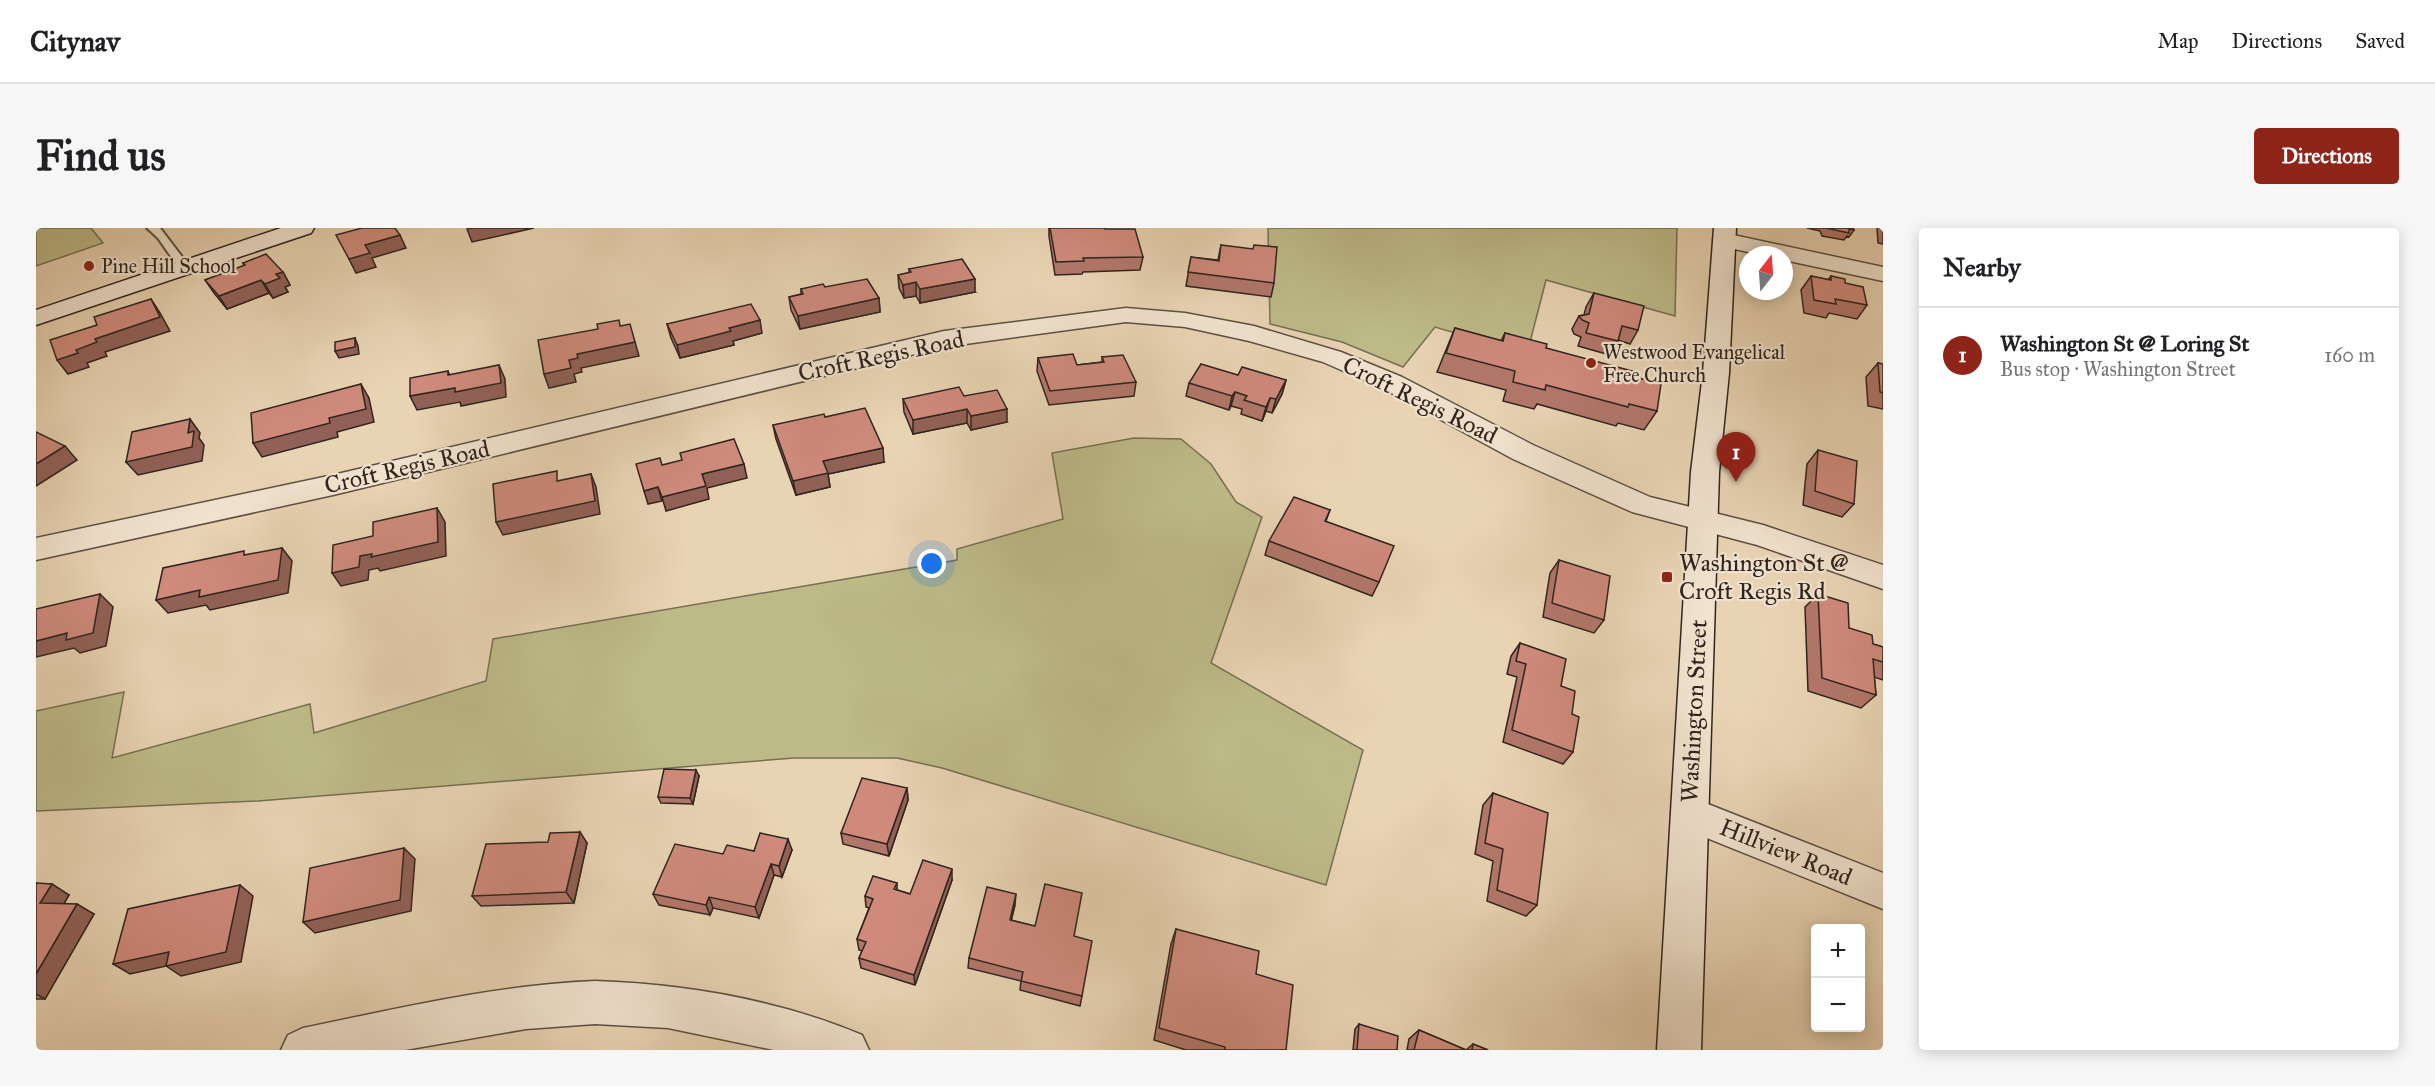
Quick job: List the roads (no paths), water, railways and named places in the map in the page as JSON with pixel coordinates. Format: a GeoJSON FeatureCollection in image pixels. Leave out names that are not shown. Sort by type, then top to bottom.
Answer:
{"type":"FeatureCollection","features":[{"type":"Feature","properties":{"kind":"street"},"geometry":{"type":"LineString","coordinates":[[36,318],[183,266],[303,228]]}},
{"type":"Feature","properties":{"kind":"street"},"geometry":{"type":"LineString","coordinates":[[1725,234],[1883,274]]}},
{"type":"Feature","properties":{"kind":"street","name":"Washington Street"},"geometry":{"type":"LineString","coordinates":[[1679,1050],[1703,521],[1725,234]]}},
{"type":"Feature","properties":{"kind":"street","name":"Croft Regis Road"},"geometry":{"type":"LineString","coordinates":[[36,549],[333,485],[944,339],[1126,315],[1185,320],[1254,334],[1332,357],[1393,382],[1523,452],[1642,505],[1763,536],[1883,577]]}},
{"type":"Feature","properties":{"kind":"street","name":"Hillview Road"},"geometry":{"type":"LineString","coordinates":[[1690,814],[1883,891]]}},
{"type":"Feature","properties":{"kind":"street"},"geometry":{"type":"LineString","coordinates":[[303,1050],[498,1011],[560,1004],[623,1004],[682,1008],[736,1018],[847,1050]]}},
{"type":"Feature","properties":{"kind":"lane"},"geometry":{"type":"LineString","coordinates":[[153,228],[162,236],[183,266]]}},
{"type":"Feature","properties":{"kind":"place","name":"Pine Hill School"},"geometry":{"type":"Point","coordinates":[89,266]}},
{"type":"Feature","properties":{"kind":"place","name":"Westwood Evangelical Free Church"},"geometry":{"type":"Point","coordinates":[1591,363]}},
{"type":"Feature","properties":{"kind":"place","name":"Washington St @ Loring St"},"geometry":{"type":"Point","coordinates":[1736,482]}},
{"type":"Feature","properties":{"kind":"place","name":"Washington St @ Croft Regis Rd"},"geometry":{"type":"Point","coordinates":[1667,577]}}]}
